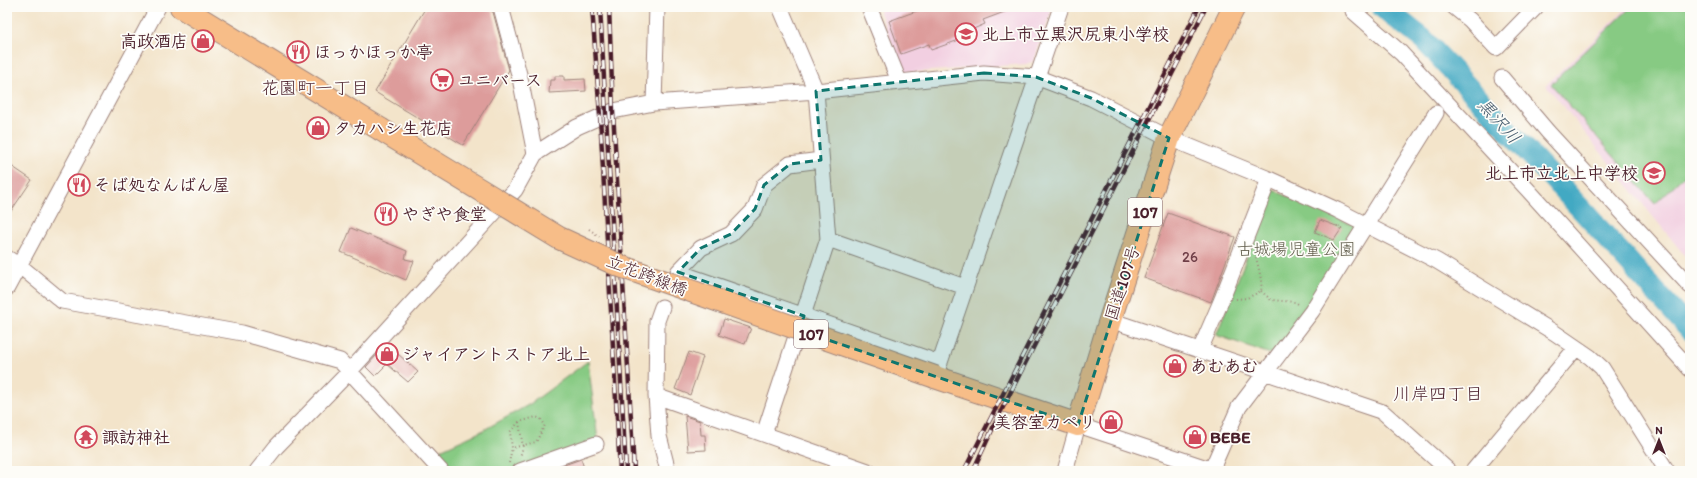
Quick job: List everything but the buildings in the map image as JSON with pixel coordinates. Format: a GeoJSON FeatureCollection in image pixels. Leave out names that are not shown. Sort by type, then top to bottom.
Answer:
{"type":"FeatureCollection","features":[{"type":"Feature","properties":{"kind":"highway","name":"立花跨線橋"},"geometry":{"type":"LineString","coordinates":[[181,7],[559,238],[620,266],[937,370]]}},
{"type":"Feature","properties":{"kind":"highway","name":"国道107号"},"geometry":{"type":"LineString","coordinates":[[1078,425],[1110,320],[1169,138],[1234,7]]}},
{"type":"Feature","properties":{"kind":"highway","name":"107"},"geometry":{"type":"LineString","coordinates":[[937,370],[1078,425]]}},
{"type":"Feature","properties":{"kind":"street"},"geometry":{"type":"LineString","coordinates":[[7,288],[13,262],[158,7]]}},
{"type":"Feature","properties":{"kind":"street"},"geometry":{"type":"LineString","coordinates":[[501,7],[520,78],[535,154]]}},
{"type":"Feature","properties":{"kind":"street"},"geometry":{"type":"LineString","coordinates":[[654,103],[657,7]]}},
{"type":"Feature","properties":{"kind":"street"},"geometry":{"type":"LineString","coordinates":[[764,434],[804,316],[828,239],[816,91],[780,7]]}},
{"type":"Feature","properties":{"kind":"street"},"geometry":{"type":"LineString","coordinates":[[870,7],[898,82]]}},
{"type":"Feature","properties":{"kind":"street"},"geometry":{"type":"LineString","coordinates":[[821,160],[790,164],[764,185],[755,209],[731,234],[701,248],[678,272],[804,316],[937,370],[1061,7]]}},
{"type":"Feature","properties":{"kind":"street"},"geometry":{"type":"LineString","coordinates":[[1454,7],[1470,20],[1496,48],[1536,7]]}},
{"type":"Feature","properties":{"kind":"street"},"geometry":{"type":"LineString","coordinates":[[1353,11],[1406,58],[1529,190],[1690,369]]}},
{"type":"Feature","properties":{"kind":"street"},"geometry":{"type":"LineString","coordinates":[[257,471],[276,447],[349,372],[515,190],[535,154],[559,137],[613,111],[654,103],[816,91],[984,73],[1036,77],[1091,98],[1169,138],[1269,178],[1437,261],[1576,348],[1602,368],[1667,471]]}},
{"type":"Feature","properties":{"kind":"street"},"geometry":{"type":"LineString","coordinates":[[1502,78],[1548,132],[1690,286]]}},
{"type":"Feature","properties":{"kind":"street"},"geometry":{"type":"LineString","coordinates":[[1065,471],[1078,425],[1212,470],[1239,407],[1312,311],[1367,226],[1436,113]]}},
{"type":"Feature","properties":{"kind":"street"},"geometry":{"type":"LineString","coordinates":[[1200,350],[1222,299],[1269,178]]}},
{"type":"Feature","properties":{"kind":"street"},"geometry":{"type":"LineString","coordinates":[[828,239],[965,287]]}},
{"type":"Feature","properties":{"kind":"street"},"geometry":{"type":"LineString","coordinates":[[13,262],[62,301],[242,333],[340,361],[441,471]]}},
{"type":"Feature","properties":{"kind":"street"},"geometry":{"type":"LineString","coordinates":[[662,307],[657,320],[656,396],[659,436],[668,471]]}},
{"type":"Feature","properties":{"kind":"street"},"geometry":{"type":"LineString","coordinates":[[1110,320],[1383,412],[1449,471]]}},
{"type":"Feature","properties":{"kind":"street"},"geometry":{"type":"LineString","coordinates":[[1473,471],[1576,348]]}},
{"type":"Feature","properties":{"kind":"street"},"geometry":{"type":"LineString","coordinates":[[656,396],[764,434],[839,466],[868,471]]}},
{"type":"Feature","properties":{"kind":"street"},"geometry":{"type":"LineString","coordinates":[[513,469],[596,444]]}},
{"type":"Feature","properties":{"kind":"path"},"geometry":{"type":"LineString","coordinates":[[1255,251],[1262,284],[1261,291]]}},
{"type":"Feature","properties":{"kind":"path"},"geometry":{"type":"LineString","coordinates":[[1222,299],[1247,298],[1261,291]]}},
{"type":"Feature","properties":{"kind":"path"},"geometry":{"type":"LineString","coordinates":[[1261,291],[1271,300],[1295,302],[1312,311]]}},
{"type":"Feature","properties":{"kind":"path"},"geometry":{"type":"LineString","coordinates":[[512,448],[523,447],[536,442],[545,425],[541,419],[536,417],[519,422],[510,432],[513,469]]}},
{"type":"Feature","properties":{"kind":"path"},"geometry":{"type":"LineString","coordinates":[[519,422],[523,447]]}},
{"type":"Feature","properties":{"kind":"highlighted area"},"geometry":{"type":"Polygon","coordinates":[[[984,73],[1036,77],[1091,98],[1169,138],[1078,425],[799,330],[804,316],[678,272],[701,248],[731,234],[755,209],[764,185],[790,164],[821,160],[816,91],[984,73]]]}},
{"type":"Feature","properties":{"kind":"shaded area","name":"北上市立黒沢尻東小学校"},"geometry":{"type":"Polygon","coordinates":[[[878,7],[1053,7],[1034,61],[1026,64],[903,73],[878,7]]]}},
{"type":"Feature","properties":{"kind":"shaded area","name":"北上市立北上中学校"},"geometry":{"type":"Polygon","coordinates":[[[1628,7],[1690,7],[1690,262],[1546,85],[1628,7]]]}},
{"type":"Feature","properties":{"kind":"green space","name":"北上市立北上中学校"},"geometry":{"type":"Polygon","coordinates":[[[1631,7],[1690,7],[1690,170],[1655,204],[1551,84],[1631,7]]]}},
{"type":"Feature","properties":{"kind":"green space","name":"古城場児童公園"},"geometry":{"type":"Polygon","coordinates":[[[1273,190],[1361,228],[1276,356],[1216,335],[1273,190]]]}},
{"type":"Feature","properties":{"kind":"green space"},"geometry":{"type":"Polygon","coordinates":[[[588,361],[598,441],[509,471],[450,471],[436,452],[482,431],[530,404],[588,361]]]}},
{"type":"Feature","properties":{"kind":"waterway","name":"黒沢川"},"geometry":{"type":"LineString","coordinates":[[1382,7],[1423,39],[1582,210],[1690,330]]}},
{"type":"Feature","properties":{"kind":"railway"},"geometry":{"type":"LineString","coordinates":[[592,7],[600,116],[620,471]]}},
{"type":"Feature","properties":{"kind":"railway"},"geometry":{"type":"LineString","coordinates":[[600,7],[626,471]]}},
{"type":"Feature","properties":{"kind":"railway"},"geometry":{"type":"LineString","coordinates":[[609,7],[613,111],[634,471]]}},
{"type":"Feature","properties":{"kind":"railway"},"geometry":{"type":"LineString","coordinates":[[964,471],[1199,7]]}},
{"type":"Feature","properties":{"kind":"railway"},"geometry":{"type":"LineString","coordinates":[[973,471],[998,417],[1206,7]]}},
{"type":"Feature","properties":{"kind":"place","name":"北上市立黒沢尻東小学校"},"geometry":{"type":"Point","coordinates":[966,34]}},
{"type":"Feature","properties":{"kind":"place","name":"高政酒店"},"geometry":{"type":"Point","coordinates":[203,41]}},
{"type":"Feature","properties":{"kind":"place","name":"ほっかほっか亭"},"geometry":{"type":"Point","coordinates":[298,52]}},
{"type":"Feature","properties":{"kind":"place","name":"ユニバース"},"geometry":{"type":"Point","coordinates":[442,80]}},
{"type":"Feature","properties":{"kind":"place","name":"タカハシ生花店"},"geometry":{"type":"Point","coordinates":[318,128]}},
{"type":"Feature","properties":{"kind":"place","name":"北上市立北上中学校"},"geometry":{"type":"Point","coordinates":[1654,173]}},
{"type":"Feature","properties":{"kind":"place","name":"そば処なんばん屋"},"geometry":{"type":"Point","coordinates":[79,185]}},
{"type":"Feature","properties":{"kind":"place","name":"やぎや食堂"},"geometry":{"type":"Point","coordinates":[386,214]}},
{"type":"Feature","properties":{"kind":"place","name":"ジャイアントストア北上"},"geometry":{"type":"Point","coordinates":[387,354]}},
{"type":"Feature","properties":{"kind":"place","name":"あむあむ"},"geometry":{"type":"Point","coordinates":[1175,366]}},
{"type":"Feature","properties":{"kind":"place","name":"美容室カペリ"},"geometry":{"type":"Point","coordinates":[1111,422]}},
{"type":"Feature","properties":{"kind":"place","name":"諏訪神社"},"geometry":{"type":"Point","coordinates":[86,437]}},
{"type":"Feature","properties":{"kind":"place","name":"BEBE"},"geometry":{"type":"Point","coordinates":[1195,437]}},
{"type":"Feature","properties":{"kind":"district","name":"花園町一丁目"},"geometry":{"type":"Point","coordinates":[315,88]}},
{"type":"Feature","properties":{"kind":"district","name":"川岸四丁目"},"geometry":{"type":"Point","coordinates":[1438,394]}}]}
